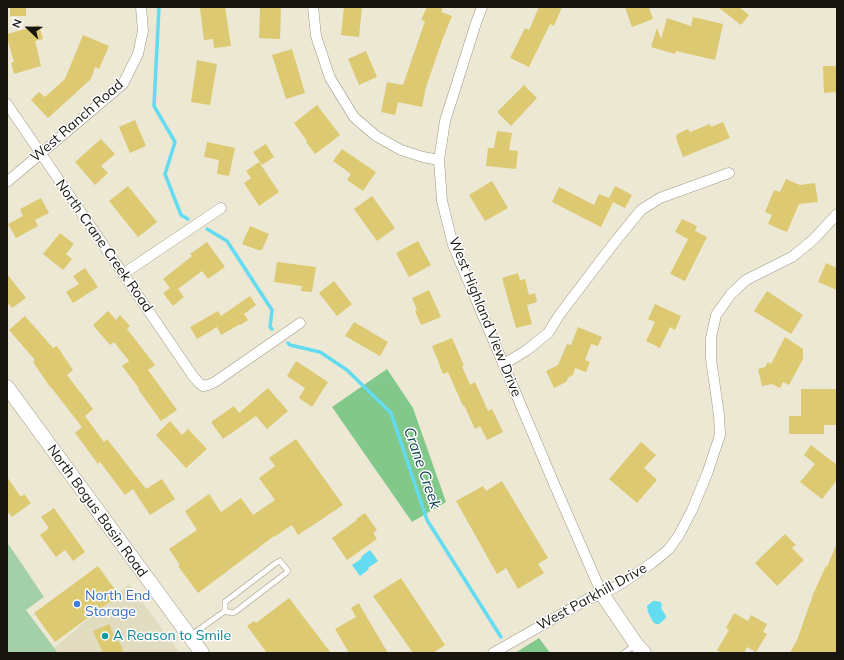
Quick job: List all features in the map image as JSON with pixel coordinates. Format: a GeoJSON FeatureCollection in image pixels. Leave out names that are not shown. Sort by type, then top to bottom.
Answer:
{"type":"FeatureCollection","features":[{"type":"Feature","properties":{"kind":"street","name":"West Ranch Road"},"geometry":{"type":"LineString","coordinates":[[7,182],[123,84],[138,54],[143,30],[141,7]]}},
{"type":"Feature","properties":{"kind":"street"},"geometry":{"type":"LineString","coordinates":[[313,7],[316,36],[330,78],[354,117],[376,136],[401,150],[439,160]]}},
{"type":"Feature","properties":{"kind":"street","name":"West Highland View Drive"},"geometry":{"type":"LineString","coordinates":[[482,7],[445,121],[439,160],[442,201],[453,245],[602,594]]}},
{"type":"Feature","properties":{"kind":"street","name":"North Crane Creek Road"},"geometry":{"type":"LineString","coordinates":[[7,104],[193,376],[203,386],[215,382],[300,323]]}},
{"type":"Feature","properties":{"kind":"street"},"geometry":{"type":"LineString","coordinates":[[504,364],[527,350],[548,333],[560,314],[641,210],[660,198],[729,173]]}},
{"type":"Feature","properties":{"kind":"street"},"geometry":{"type":"LineString","coordinates":[[123,274],[221,208]]}},
{"type":"Feature","properties":{"kind":"street","name":"West Parkhill Drive"},"geometry":{"type":"LineString","coordinates":[[493,653],[588,599],[602,594],[619,585],[652,563],[669,549],[679,535],[692,510],[707,474],[720,435],[719,415],[711,359],[711,338],[716,315],[732,294],[746,280],[792,256],[813,240],[837,214]]}},
{"type":"Feature","properties":{"kind":"street","name":"North Bogus Basin Road"},"geometry":{"type":"LineString","coordinates":[[7,387],[202,653]]}},
{"type":"Feature","properties":{"kind":"street"},"geometry":{"type":"LineString","coordinates":[[602,594],[640,648]]}},
{"type":"Feature","properties":{"kind":"lane"},"geometry":{"type":"LineString","coordinates":[[280,561],[288,571],[235,612],[230,613],[225,610],[225,602],[276,563],[280,561]]}},
{"type":"Feature","properties":{"kind":"lane"},"geometry":{"type":"LineString","coordinates":[[189,636],[225,610]]}},
{"type":"Feature","properties":{"kind":"lane"},"geometry":{"type":"LineString","coordinates":[[624,653],[640,648]]}},
{"type":"Feature","properties":{"kind":"shaded area"},"geometry":{"type":"Polygon","coordinates":[[[129,584],[180,653],[58,653],[54,648],[129,584]]]}},
{"type":"Feature","properties":{"kind":"green space"},"geometry":{"type":"Polygon","coordinates":[[[387,369],[413,408],[446,502],[412,522],[332,407],[387,369]]]}},
{"type":"Feature","properties":{"kind":"green space"},"geometry":{"type":"Polygon","coordinates":[[[7,542],[44,597],[26,610],[58,653],[7,653],[7,542]]]}},
{"type":"Feature","properties":{"kind":"green space"},"geometry":{"type":"Polygon","coordinates":[[[539,638],[550,653],[515,653],[539,638]]]}},
{"type":"Feature","properties":{"kind":"water"},"geometry":{"type":"Polygon","coordinates":[[[370,550],[378,561],[360,576],[352,565],[370,550]]]}},
{"type":"Feature","properties":{"kind":"water"},"geometry":{"type":"Polygon","coordinates":[[[653,601],[661,602],[661,608],[666,616],[665,619],[659,624],[653,622],[648,612],[647,606],[653,601]]]}},
{"type":"Feature","properties":{"kind":"building"},"geometry":{"type":"Polygon","coordinates":[[[10,7],[26,7],[26,16],[10,16],[10,7]]]}},
{"type":"Feature","properties":{"kind":"building"},"geometry":{"type":"Polygon","coordinates":[[[225,7],[231,46],[214,48],[213,39],[204,40],[200,8],[225,7]]]}},
{"type":"Feature","properties":{"kind":"building"},"geometry":{"type":"Polygon","coordinates":[[[260,7],[281,7],[280,39],[259,38],[260,7]]]}},
{"type":"Feature","properties":{"kind":"building"},"geometry":{"type":"Polygon","coordinates":[[[344,7],[362,7],[359,37],[341,35],[344,7]]]}},
{"type":"Feature","properties":{"kind":"building"},"geometry":{"type":"Polygon","coordinates":[[[427,7],[443,7],[441,12],[452,16],[426,87],[422,107],[398,102],[395,115],[381,112],[387,82],[403,85],[425,21],[421,20],[427,7]]]}},
{"type":"Feature","properties":{"kind":"building"},"geometry":{"type":"Polygon","coordinates":[[[539,7],[562,7],[554,26],[550,24],[529,67],[510,58],[525,28],[529,30],[539,7]]]}},
{"type":"Feature","properties":{"kind":"building"},"geometry":{"type":"Polygon","coordinates":[[[625,7],[649,7],[653,19],[632,27],[625,7]]]}},
{"type":"Feature","properties":{"kind":"building"},"geometry":{"type":"Polygon","coordinates":[[[718,7],[739,7],[749,15],[741,25],[718,7]]]}},
{"type":"Feature","properties":{"kind":"building"},"geometry":{"type":"Polygon","coordinates":[[[693,17],[723,24],[715,60],[676,51],[675,54],[651,47],[657,28],[661,39],[667,18],[691,26],[693,17]]]}},
{"type":"Feature","properties":{"kind":"building"},"geometry":{"type":"Polygon","coordinates":[[[39,25],[43,39],[35,41],[41,66],[14,74],[11,63],[14,62],[7,34],[39,25]]]}},
{"type":"Feature","properties":{"kind":"building"},"geometry":{"type":"Polygon","coordinates":[[[83,35],[109,46],[99,69],[95,67],[91,79],[48,118],[31,100],[39,92],[45,97],[65,79],[83,35]]]}},
{"type":"Feature","properties":{"kind":"building"},"geometry":{"type":"Polygon","coordinates":[[[292,49],[305,93],[286,99],[272,55],[292,49]]]}},
{"type":"Feature","properties":{"kind":"building"},"geometry":{"type":"Polygon","coordinates":[[[366,51],[377,77],[359,85],[348,59],[366,51]]]}},
{"type":"Feature","properties":{"kind":"building"},"geometry":{"type":"Polygon","coordinates":[[[197,60],[217,64],[210,105],[191,102],[197,60]]]}},
{"type":"Feature","properties":{"kind":"building"},"geometry":{"type":"Polygon","coordinates":[[[823,66],[837,66],[837,92],[824,93],[823,66]]]}},
{"type":"Feature","properties":{"kind":"building"},"geometry":{"type":"Polygon","coordinates":[[[524,85],[537,98],[511,126],[497,112],[524,85]]]}},
{"type":"Feature","properties":{"kind":"building"},"geometry":{"type":"Polygon","coordinates":[[[317,105],[340,135],[315,154],[294,123],[317,105]]]}},
{"type":"Feature","properties":{"kind":"building"},"geometry":{"type":"Polygon","coordinates":[[[135,120],[146,146],[130,153],[119,127],[135,120]]]}},
{"type":"Feature","properties":{"kind":"building"},"geometry":{"type":"Polygon","coordinates":[[[723,122],[730,138],[683,157],[676,138],[677,134],[688,129],[690,132],[710,124],[711,127],[723,122]]]}},
{"type":"Feature","properties":{"kind":"building"},"geometry":{"type":"Polygon","coordinates":[[[497,131],[512,133],[509,150],[518,151],[516,169],[486,166],[488,148],[494,148],[497,131]]]}},
{"type":"Feature","properties":{"kind":"building"},"geometry":{"type":"Polygon","coordinates":[[[101,139],[115,154],[101,166],[108,173],[95,185],[75,162],[101,139]]]}},
{"type":"Feature","properties":{"kind":"building"},"geometry":{"type":"Polygon","coordinates":[[[207,142],[235,148],[229,176],[217,174],[219,160],[204,157],[207,142]]]}},
{"type":"Feature","properties":{"kind":"building"},"geometry":{"type":"Polygon","coordinates":[[[266,144],[274,157],[262,165],[253,152],[266,144]]]}},
{"type":"Feature","properties":{"kind":"building"},"geometry":{"type":"Polygon","coordinates":[[[342,149],[376,172],[363,191],[347,180],[351,174],[333,161],[342,149]]]}},
{"type":"Feature","properties":{"kind":"building"},"geometry":{"type":"Polygon","coordinates":[[[259,162],[279,192],[259,206],[244,183],[251,178],[246,171],[259,162]]]}},
{"type":"Feature","properties":{"kind":"building"},"geometry":{"type":"Polygon","coordinates":[[[786,179],[800,185],[815,183],[818,202],[799,204],[787,232],[768,224],[772,215],[765,212],[774,190],[780,192],[786,179]]]}},
{"type":"Feature","properties":{"kind":"building"},"geometry":{"type":"Polygon","coordinates":[[[492,181],[508,208],[485,221],[469,195],[492,181]]]}},
{"type":"Feature","properties":{"kind":"building"},"geometry":{"type":"Polygon","coordinates":[[[128,186],[157,222],[138,237],[109,201],[128,186]]]}},
{"type":"Feature","properties":{"kind":"building"},"geometry":{"type":"Polygon","coordinates":[[[615,186],[632,195],[625,208],[613,202],[601,227],[552,202],[559,187],[594,205],[599,194],[609,198],[615,186]]]}},
{"type":"Feature","properties":{"kind":"building"},"geometry":{"type":"Polygon","coordinates":[[[372,196],[395,228],[377,241],[354,209],[372,196]]]}},
{"type":"Feature","properties":{"kind":"building"},"geometry":{"type":"Polygon","coordinates":[[[41,198],[49,213],[35,220],[38,226],[16,238],[8,224],[23,216],[20,209],[41,198]]]}},
{"type":"Feature","properties":{"kind":"building"},"geometry":{"type":"Polygon","coordinates":[[[682,219],[697,226],[695,231],[707,237],[685,281],[670,274],[688,239],[675,232],[682,219]]]}},
{"type":"Feature","properties":{"kind":"building"},"geometry":{"type":"Polygon","coordinates":[[[250,226],[269,234],[262,250],[242,244],[250,226]]]}},
{"type":"Feature","properties":{"kind":"building"},"geometry":{"type":"Polygon","coordinates":[[[60,233],[74,244],[66,254],[72,259],[63,270],[43,254],[60,233]]]}},
{"type":"Feature","properties":{"kind":"building"},"geometry":{"type":"Polygon","coordinates":[[[418,241],[431,265],[409,277],[396,253],[418,241]]]}},
{"type":"Feature","properties":{"kind":"building"},"geometry":{"type":"Polygon","coordinates":[[[207,242],[225,267],[208,279],[202,271],[178,289],[184,297],[173,306],[163,293],[170,288],[163,279],[192,256],[190,254],[207,242]]]}},
{"type":"Feature","properties":{"kind":"building"},"geometry":{"type":"Polygon","coordinates":[[[277,262],[316,267],[312,292],[301,291],[302,286],[274,282],[277,262]]]}},
{"type":"Feature","properties":{"kind":"building"},"geometry":{"type":"Polygon","coordinates":[[[826,263],[837,268],[837,290],[818,282],[826,263]]]}},
{"type":"Feature","properties":{"kind":"building"},"geometry":{"type":"Polygon","coordinates":[[[85,268],[98,287],[73,303],[66,292],[79,284],[73,276],[85,268]]]}},
{"type":"Feature","properties":{"kind":"building"},"geometry":{"type":"Polygon","coordinates":[[[518,273],[520,280],[525,279],[529,295],[535,293],[537,302],[527,305],[532,324],[516,328],[502,278],[518,273]]]}},
{"type":"Feature","properties":{"kind":"building"},"geometry":{"type":"Polygon","coordinates":[[[7,274],[26,298],[12,308],[7,302],[7,274]]]}},
{"type":"Feature","properties":{"kind":"building"},"geometry":{"type":"Polygon","coordinates":[[[334,281],[352,304],[337,316],[319,293],[334,281]]]}},
{"type":"Feature","properties":{"kind":"building"},"geometry":{"type":"Polygon","coordinates":[[[429,290],[441,317],[421,325],[415,311],[417,310],[412,298],[429,290]]]}},
{"type":"Feature","properties":{"kind":"building"},"geometry":{"type":"Polygon","coordinates":[[[767,291],[803,315],[791,334],[754,311],[767,291]]]}},
{"type":"Feature","properties":{"kind":"building"},"geometry":{"type":"Polygon","coordinates":[[[250,296],[256,305],[244,314],[248,320],[221,335],[217,327],[197,339],[190,327],[218,311],[221,316],[250,296]]]}},
{"type":"Feature","properties":{"kind":"building"},"geometry":{"type":"Polygon","coordinates":[[[655,304],[681,316],[675,330],[670,327],[660,348],[646,341],[655,322],[648,319],[655,304]]]}},
{"type":"Feature","properties":{"kind":"building"},"geometry":{"type":"Polygon","coordinates":[[[108,311],[116,320],[120,315],[130,326],[127,329],[155,365],[148,370],[177,410],[161,421],[122,366],[129,361],[114,342],[110,345],[93,325],[108,311]]]}},
{"type":"Feature","properties":{"kind":"building"},"geometry":{"type":"Polygon","coordinates":[[[25,316],[53,348],[57,346],[73,370],[67,375],[93,409],[85,416],[104,442],[107,439],[146,489],[162,479],[175,499],[150,515],[133,489],[125,495],[100,462],[98,464],[75,433],[82,427],[50,387],[33,362],[35,360],[9,330],[25,316]]]}},
{"type":"Feature","properties":{"kind":"building"},"geometry":{"type":"Polygon","coordinates":[[[354,322],[388,342],[380,356],[345,336],[354,322]]]}},
{"type":"Feature","properties":{"kind":"building"},"geometry":{"type":"Polygon","coordinates":[[[578,327],[602,337],[598,346],[591,344],[585,360],[590,362],[586,372],[575,368],[573,375],[569,377],[566,382],[554,388],[546,371],[558,365],[567,344],[571,345],[578,327]]]}},
{"type":"Feature","properties":{"kind":"building"},"geometry":{"type":"Polygon","coordinates":[[[785,337],[803,349],[803,359],[789,385],[783,382],[780,388],[772,384],[762,386],[758,369],[765,367],[768,362],[771,364],[785,337]]]}},
{"type":"Feature","properties":{"kind":"building"},"geometry":{"type":"Polygon","coordinates":[[[452,338],[470,385],[475,382],[488,411],[492,409],[503,432],[487,440],[480,426],[475,429],[448,372],[443,374],[432,346],[452,338]]]}},
{"type":"Feature","properties":{"kind":"building"},"geometry":{"type":"Polygon","coordinates":[[[296,361],[328,382],[312,407],[299,398],[305,388],[287,376],[296,361]]]}},
{"type":"Feature","properties":{"kind":"building"},"geometry":{"type":"Polygon","coordinates":[[[268,388],[288,411],[267,429],[256,416],[223,439],[211,422],[234,406],[239,413],[268,388]]]}},
{"type":"Feature","properties":{"kind":"building"},"geometry":{"type":"Polygon","coordinates":[[[801,389],[837,389],[837,425],[824,425],[824,434],[789,434],[789,416],[801,416],[801,389]]]}},
{"type":"Feature","properties":{"kind":"building"},"geometry":{"type":"Polygon","coordinates":[[[170,421],[182,435],[188,429],[207,449],[186,468],[156,435],[170,421]]]}},
{"type":"Feature","properties":{"kind":"building"},"geometry":{"type":"Polygon","coordinates":[[[296,439],[343,505],[298,535],[292,525],[274,536],[198,593],[178,566],[180,565],[169,549],[197,530],[185,511],[209,494],[221,512],[241,498],[253,515],[275,500],[259,478],[275,466],[269,458],[296,439]]]}},
{"type":"Feature","properties":{"kind":"building"},"geometry":{"type":"Polygon","coordinates":[[[641,442],[656,455],[644,468],[657,480],[637,503],[609,479],[641,442]]]}},
{"type":"Feature","properties":{"kind":"building"},"geometry":{"type":"Polygon","coordinates":[[[811,445],[837,465],[837,480],[822,499],[800,482],[815,464],[804,455],[811,445]]]}},
{"type":"Feature","properties":{"kind":"building"},"geometry":{"type":"Polygon","coordinates":[[[7,477],[21,497],[24,494],[31,503],[12,517],[7,511],[7,477]]]}},
{"type":"Feature","properties":{"kind":"building"},"geometry":{"type":"Polygon","coordinates":[[[502,481],[548,558],[538,564],[544,573],[518,589],[506,568],[497,574],[456,501],[483,486],[486,491],[502,481]]]}},
{"type":"Feature","properties":{"kind":"building"},"geometry":{"type":"Polygon","coordinates":[[[54,508],[85,552],[73,561],[65,550],[56,557],[40,535],[49,528],[41,517],[54,508]]]}},
{"type":"Feature","properties":{"kind":"building"},"geometry":{"type":"Polygon","coordinates":[[[365,513],[377,530],[373,533],[377,539],[347,560],[332,538],[365,513]]]}},
{"type":"Feature","properties":{"kind":"building"},"geometry":{"type":"Polygon","coordinates":[[[785,534],[796,545],[792,548],[804,560],[777,586],[755,563],[785,534]]]}},
{"type":"Feature","properties":{"kind":"building"},"geometry":{"type":"Polygon","coordinates":[[[837,543],[837,653],[790,653],[796,643],[814,592],[837,543]]]}},
{"type":"Feature","properties":{"kind":"building","name":"North End Storage"},"geometry":{"type":"Polygon","coordinates":[[[98,566],[119,595],[55,642],[34,613],[98,566]]]}},
{"type":"Feature","properties":{"kind":"building"},"geometry":{"type":"Polygon","coordinates":[[[401,578],[445,645],[433,653],[413,653],[373,596],[401,578]]]}},
{"type":"Feature","properties":{"kind":"building"},"geometry":{"type":"Polygon","coordinates":[[[289,598],[331,653],[267,653],[247,626],[254,621],[256,623],[289,598]]]}},
{"type":"Feature","properties":{"kind":"building"},"geometry":{"type":"Polygon","coordinates":[[[359,603],[388,653],[349,653],[335,629],[356,617],[351,608],[359,603]]]}},
{"type":"Feature","properties":{"kind":"building"},"geometry":{"type":"Polygon","coordinates":[[[734,613],[748,621],[751,615],[767,624],[763,632],[767,634],[756,652],[747,647],[744,653],[722,653],[717,650],[729,630],[726,628],[734,613]]]}},
{"type":"Feature","properties":{"kind":"building","name":"A Reason to Smile"},"geometry":{"type":"Polygon","coordinates":[[[109,624],[124,653],[103,653],[93,631],[109,624]]]}},
{"type":"Feature","properties":{"kind":"waterway","name":"Crane Creek"},"geometry":{"type":"LineString","coordinates":[[159,7],[154,106],[175,142],[165,174],[181,215],[188,219]]}},
{"type":"Feature","properties":{"kind":"waterway","name":"Crane Creek"},"geometry":{"type":"LineString","coordinates":[[207,229],[227,241],[272,310],[270,327],[272,329]]}},
{"type":"Feature","properties":{"kind":"waterway","name":"Crane Creek"},"geometry":{"type":"LineString","coordinates":[[288,343],[290,345],[320,352],[347,370],[391,413],[427,520],[501,637]]}},
{"type":"Feature","properties":{"kind":"place","name":"North End Storage"},"geometry":{"type":"Point","coordinates":[77,604]}},
{"type":"Feature","properties":{"kind":"place","name":"A Reason to Smile"},"geometry":{"type":"Point","coordinates":[105,636]}}]}
